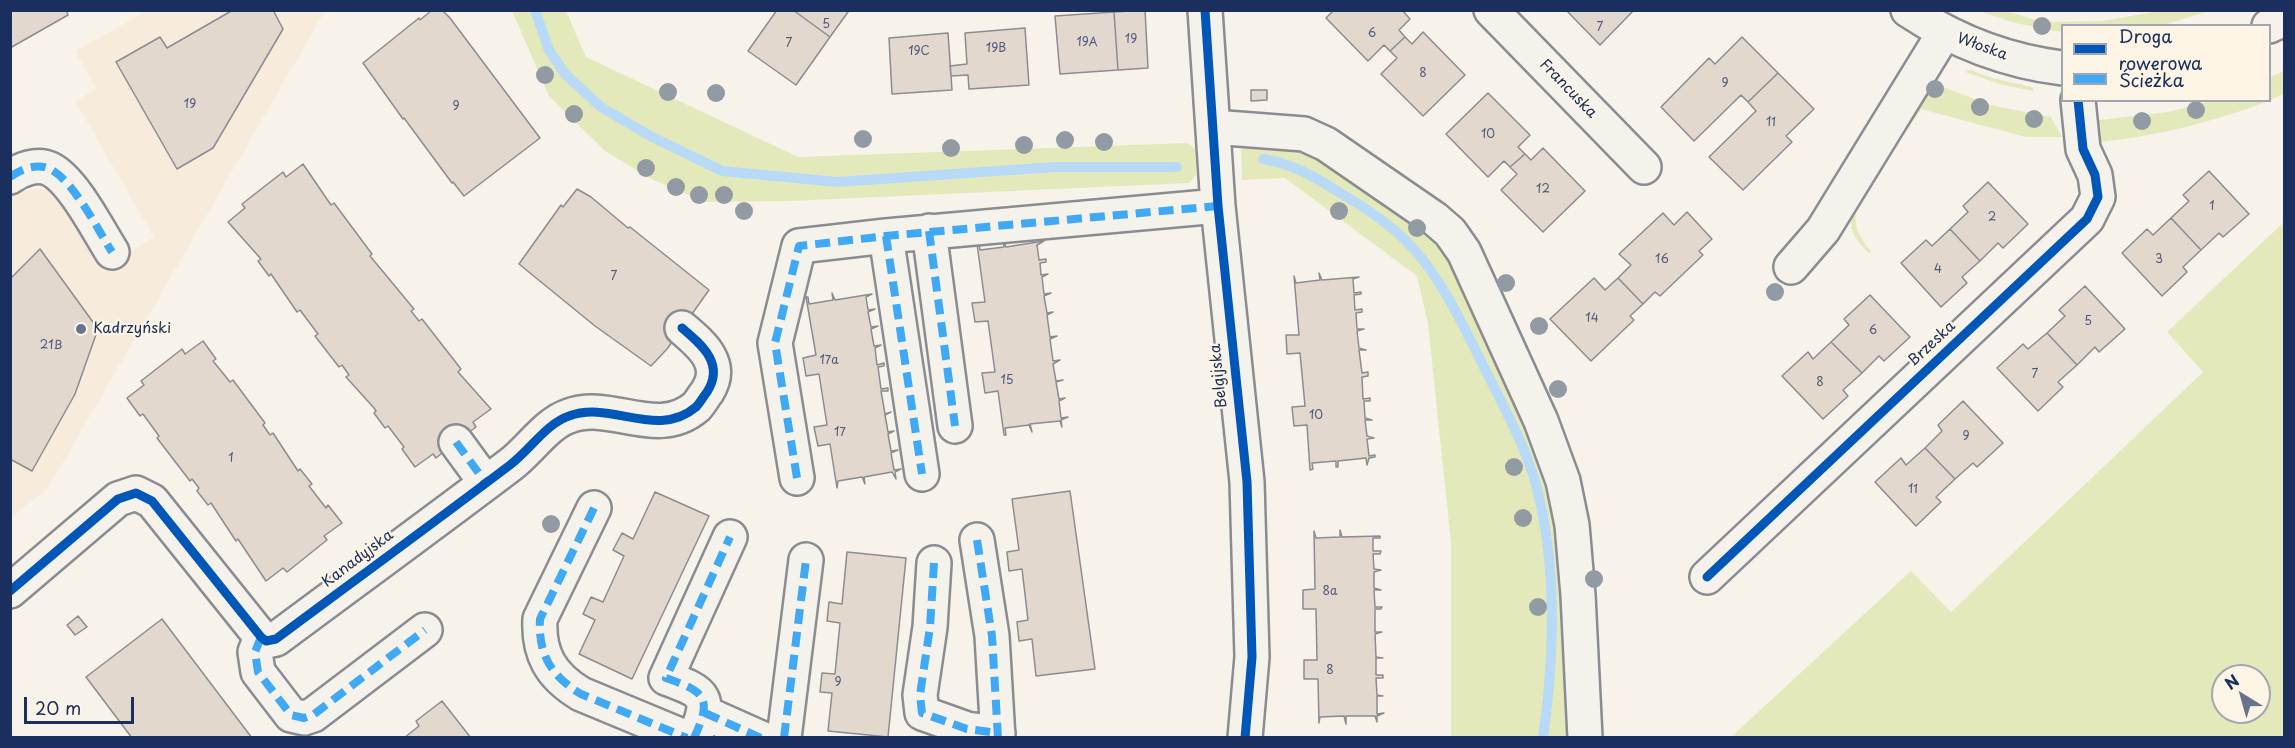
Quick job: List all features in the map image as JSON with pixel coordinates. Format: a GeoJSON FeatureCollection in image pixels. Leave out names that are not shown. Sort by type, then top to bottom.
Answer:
{"type":"FeatureCollection","features":[{"type":"Feature","properties":{"kind":"street","name":"Belgijska"},"geometry":{"type":"LineString","coordinates":[[1205,10],[1218,206],[1247,482],[1252,657],[1245,738]]}},
{"type":"Feature","properties":{"kind":"street","name":"Francuska"},"geometry":{"type":"LineString","coordinates":[[1491,10],[1644,167]]}},
{"type":"Feature","properties":{"kind":"street","name":"Włoska"},"geometry":{"type":"LineString","coordinates":[[1908,10],[1944,33],[2007,57],[2061,68]]}},
{"type":"Feature","properties":{"kind":"street"},"geometry":{"type":"LineString","coordinates":[[1791,267],[1823,230],[1944,33]]}},
{"type":"Feature","properties":{"kind":"street","name":"Brzeska"},"geometry":{"type":"LineString","coordinates":[[1707,577],[2087,219],[2098,197],[2095,175],[2083,149],[2078,102]]}},
{"type":"Feature","properties":{"kind":"street"},"geometry":{"type":"LineString","coordinates":[[1213,127],[1304,134],[1326,144],[1435,219],[1450,232],[1464,252],[1541,421],[1563,481],[1572,525],[1577,583],[1585,738]]}},
{"type":"Feature","properties":{"kind":"street"},"geometry":{"type":"LineString","coordinates":[[10,177],[20,170],[42,166],[59,175],[112,252]]}},
{"type":"Feature","properties":{"kind":"street"},"geometry":{"type":"LineString","coordinates":[[797,478],[775,343],[800,246],[929,231],[1218,206]]}},
{"type":"Feature","properties":{"kind":"street"},"geometry":{"type":"LineString","coordinates":[[929,231],[955,426]]}},
{"type":"Feature","properties":{"kind":"street"},"geometry":{"type":"LineString","coordinates":[[886,236],[922,474]]}},
{"type":"Feature","properties":{"kind":"street","name":"Kanadyjska"},"geometry":{"type":"LineString","coordinates":[[261,637],[266,641],[276,639],[522,456],[552,425],[567,416],[578,413],[605,414],[652,422],[676,419],[697,406],[710,386],[714,370],[710,356],[682,328]]}},
{"type":"Feature","properties":{"kind":"street"},"geometry":{"type":"LineString","coordinates":[[456,442],[486,483]]}},
{"type":"Feature","properties":{"kind":"street"},"geometry":{"type":"LineString","coordinates":[[10,591],[118,499],[136,493],[152,501],[261,637],[255,652],[258,672],[291,716],[304,718],[313,715],[425,630]]}},
{"type":"Feature","properties":{"kind":"street"},"geometry":{"type":"LineString","coordinates":[[594,508],[540,619],[539,637],[543,655],[552,671],[565,685],[581,694],[696,730],[761,738]]}},
{"type":"Feature","properties":{"kind":"street"},"geometry":{"type":"LineString","coordinates":[[696,730],[701,697],[694,688],[666,678],[730,537]]}},
{"type":"Feature","properties":{"kind":"street"},"geometry":{"type":"LineString","coordinates":[[934,563],[930,627],[920,695],[922,713],[967,729],[998,735],[992,636],[977,540]]}},
{"type":"Feature","properties":{"kind":"street"},"geometry":{"type":"LineString","coordinates":[[784,738],[806,560]]}},
{"type":"Feature","properties":{"kind":"shaded area"},"geometry":{"type":"Polygon","coordinates":[[[147,11],[325,11],[47,490],[11,517],[11,197],[22,190],[39,189],[50,192],[66,206],[103,267],[154,237],[75,101],[96,89],[75,51],[147,11]]]}},
{"type":"Feature","properties":{"kind":"green space"},"geometry":{"type":"Polygon","coordinates":[[[512,11],[566,11],[586,57],[798,157],[1188,143],[1195,149],[1196,175],[1189,183],[790,201],[705,202],[651,179],[605,151],[549,96],[512,11]]]}},
{"type":"Feature","properties":{"kind":"green space"},"geometry":{"type":"Polygon","coordinates":[[[1979,11],[2007,11],[2042,22],[2103,21],[2159,11],[2209,11],[2167,24],[2061,24],[2061,32],[2015,23],[1979,11]]]}},
{"type":"Feature","properties":{"kind":"green space"},"geometry":{"type":"Polygon","coordinates":[[[1970,70],[1992,78],[2032,87],[2034,91],[2003,85],[1965,72],[1970,70]]]}},
{"type":"Feature","properties":{"kind":"green space"},"geometry":{"type":"Polygon","coordinates":[[[2284,71],[2284,94],[2271,100],[2271,77],[2284,71]]]}},
{"type":"Feature","properties":{"kind":"green space"},"geometry":{"type":"Polygon","coordinates":[[[1933,83],[1990,105],[2051,117],[2062,137],[2026,137],[1921,109],[1858,202],[1857,228],[1862,240],[1871,251],[1869,253],[1853,233],[1852,208],[1933,83]]]}},
{"type":"Feature","properties":{"kind":"green space"},"geometry":{"type":"Polygon","coordinates":[[[2206,102],[2266,102],[2185,127],[2099,142],[2099,120],[2168,112],[2206,102]]]}},
{"type":"Feature","properties":{"kind":"green space"},"geometry":{"type":"Polygon","coordinates":[[[1300,139],[1447,239],[1560,494],[1573,737],[1451,737],[1451,543],[1428,324],[1417,276],[1285,178],[1242,180],[1241,141],[1300,139]]]}},
{"type":"Feature","properties":{"kind":"green space"},"geometry":{"type":"Polygon","coordinates":[[[2284,222],[2284,737],[1731,737],[1911,571],[1951,612],[2203,372],[2167,332],[2284,222]]]}},
{"type":"Feature","properties":{"kind":"building"},"geometry":{"type":"Polygon","coordinates":[[[10,10],[66,10],[68,15],[10,48],[10,10]]]}},
{"type":"Feature","properties":{"kind":"building"},"geometry":{"type":"Polygon","coordinates":[[[233,10],[273,10],[283,29],[213,148],[177,169],[116,62],[160,37],[167,48],[233,10]]]}},
{"type":"Feature","properties":{"kind":"building"},"geometry":{"type":"Polygon","coordinates":[[[432,10],[442,10],[450,18],[540,138],[464,196],[403,119],[363,63],[432,10]]]}},
{"type":"Feature","properties":{"kind":"building"},"geometry":{"type":"Polygon","coordinates":[[[777,10],[793,10],[830,37],[796,85],[748,51],[777,10]]]}},
{"type":"Feature","properties":{"kind":"building"},"geometry":{"type":"Polygon","coordinates":[[[793,10],[845,10],[848,12],[830,37],[793,10]]]}},
{"type":"Feature","properties":{"kind":"building"},"geometry":{"type":"Polygon","coordinates":[[[1145,10],[1148,68],[1118,70],[1114,12],[1145,10]]]}},
{"type":"Feature","properties":{"kind":"building"},"geometry":{"type":"Polygon","coordinates":[[[1334,10],[1402,10],[1410,19],[1399,30],[1405,37],[1390,51],[1384,45],[1368,61],[1326,18],[1334,10]]]}},
{"type":"Feature","properties":{"kind":"building"},"geometry":{"type":"Polygon","coordinates":[[[1566,10],[1634,10],[1600,45],[1566,10]]]}},
{"type":"Feature","properties":{"kind":"building"},"geometry":{"type":"Polygon","coordinates":[[[1114,12],[1118,70],[1060,74],[1055,16],[1114,12]]]}},
{"type":"Feature","properties":{"kind":"building"},"geometry":{"type":"Polygon","coordinates":[[[1025,28],[1029,85],[969,89],[968,75],[951,76],[950,66],[967,64],[965,33],[1025,28]]]}},
{"type":"Feature","properties":{"kind":"building"},"geometry":{"type":"Polygon","coordinates":[[[1423,32],[1465,75],[1423,116],[1381,74],[1397,58],[1390,51],[1405,37],[1412,44],[1423,32]]]}},
{"type":"Feature","properties":{"kind":"building"},"geometry":{"type":"Polygon","coordinates":[[[948,33],[952,90],[892,94],[889,38],[948,33]]]}},
{"type":"Feature","properties":{"kind":"building"},"geometry":{"type":"Polygon","coordinates":[[[1742,37],[1778,73],[1748,102],[1741,95],[1694,141],[1661,107],[1709,58],[1715,64],[1742,37]]]}},
{"type":"Feature","properties":{"kind":"building"},"geometry":{"type":"Polygon","coordinates":[[[1778,73],[1814,109],[1786,136],[1792,142],[1743,190],[1709,157],[1756,111],[1748,102],[1778,73]]]}},
{"type":"Feature","properties":{"kind":"building"},"geometry":{"type":"Polygon","coordinates":[[[1251,90],[1267,90],[1267,100],[1251,101],[1251,90]]]}},
{"type":"Feature","properties":{"kind":"building"},"geometry":{"type":"Polygon","coordinates":[[[1488,93],[1530,135],[1518,147],[1525,154],[1510,167],[1504,161],[1488,177],[1446,134],[1488,93]]]}},
{"type":"Feature","properties":{"kind":"building"},"geometry":{"type":"Polygon","coordinates":[[[1543,148],[1585,191],[1543,232],[1501,190],[1517,174],[1510,167],[1525,154],[1531,160],[1543,148]]]}},
{"type":"Feature","properties":{"kind":"building"},"geometry":{"type":"Polygon","coordinates":[[[303,164],[331,205],[334,203],[372,254],[370,256],[414,309],[411,311],[419,321],[422,319],[461,369],[458,372],[491,409],[473,422],[476,427],[436,458],[433,454],[415,467],[402,449],[404,447],[388,426],[385,428],[374,413],[376,411],[374,408],[346,377],[349,375],[342,365],[339,367],[315,336],[318,334],[300,310],[297,312],[271,274],[269,276],[258,261],[261,259],[228,222],[245,208],[242,204],[283,172],[286,177],[303,164]]]}},
{"type":"Feature","properties":{"kind":"building"},"geometry":{"type":"Polygon","coordinates":[[[2209,171],[2249,214],[2223,237],[2219,233],[2201,250],[2171,218],[2189,201],[2183,195],[2209,171]]]}},
{"type":"Feature","properties":{"kind":"building"},"geometry":{"type":"Polygon","coordinates":[[[1988,182],[2028,224],[2003,248],[1998,243],[1980,261],[1950,229],[1968,212],[1963,206],[1988,182]]]}},
{"type":"Feature","properties":{"kind":"building"},"geometry":{"type":"Polygon","coordinates":[[[577,189],[591,197],[709,290],[667,349],[651,366],[595,326],[519,264],[561,205],[563,207],[577,189]]]}},
{"type":"Feature","properties":{"kind":"building"},"geometry":{"type":"Polygon","coordinates":[[[1687,212],[1712,239],[1699,251],[1703,255],[1660,296],[1655,292],[1643,304],[1618,278],[1631,265],[1619,254],[1663,213],[1674,225],[1687,212]]]}},
{"type":"Feature","properties":{"kind":"building"},"geometry":{"type":"Polygon","coordinates":[[[2171,218],[2201,250],[2183,267],[2187,272],[2162,296],[2122,253],[2147,229],[2153,235],[2171,218]]]}},
{"type":"Feature","properties":{"kind":"building"},"geometry":{"type":"Polygon","coordinates":[[[1950,229],[1980,261],[1962,277],[1967,283],[1941,307],[1901,263],[1926,240],[1932,246],[1950,229]]]}},
{"type":"Feature","properties":{"kind":"building"},"geometry":{"type":"Polygon","coordinates":[[[1003,240],[1006,247],[1044,241],[1037,245],[1039,260],[1046,259],[1046,262],[1040,263],[1041,275],[1048,274],[1042,277],[1044,294],[1051,293],[1044,296],[1047,313],[1053,312],[1047,315],[1050,337],[1057,336],[1050,339],[1053,361],[1060,360],[1053,364],[1056,381],[1063,380],[1056,382],[1059,399],[1065,398],[1059,401],[1061,418],[1068,417],[1061,420],[1062,427],[1060,421],[1030,424],[1032,432],[1029,425],[1005,428],[1006,435],[1004,435],[998,391],[985,393],[982,373],[995,372],[988,321],[975,322],[972,303],[985,302],[977,244],[979,243],[980,250],[1004,247],[1003,240]]]}},
{"type":"Feature","properties":{"kind":"building"},"geometry":{"type":"Polygon","coordinates":[[[40,249],[98,329],[75,394],[32,471],[10,459],[10,279],[40,249]]]}},
{"type":"Feature","properties":{"kind":"building"},"geometry":{"type":"Polygon","coordinates":[[[1319,273],[1322,280],[1359,277],[1353,279],[1354,293],[1361,292],[1361,294],[1354,295],[1355,310],[1362,309],[1362,312],[1356,313],[1357,329],[1364,329],[1357,331],[1359,348],[1366,350],[1359,350],[1362,373],[1368,372],[1368,376],[1362,377],[1363,399],[1370,398],[1370,401],[1364,401],[1365,418],[1372,420],[1365,420],[1367,436],[1374,438],[1367,439],[1369,456],[1375,455],[1369,458],[1367,465],[1366,458],[1338,461],[1338,467],[1336,467],[1336,461],[1312,463],[1313,469],[1310,470],[1307,425],[1294,426],[1292,407],[1305,406],[1300,353],[1287,354],[1286,335],[1299,335],[1294,276],[1296,283],[1320,280],[1319,273]]]}},
{"type":"Feature","properties":{"kind":"building"},"geometry":{"type":"Polygon","coordinates":[[[1594,278],[1605,290],[1618,278],[1643,304],[1630,316],[1634,320],[1591,361],[1550,319],[1594,278]]]}},
{"type":"Feature","properties":{"kind":"building"},"geometry":{"type":"Polygon","coordinates":[[[2085,286],[2125,329],[2099,352],[2095,347],[2077,365],[2047,333],[2065,316],[2059,310],[2085,286]]]}},
{"type":"Feature","properties":{"kind":"building"},"geometry":{"type":"Polygon","coordinates":[[[832,293],[835,300],[872,294],[866,297],[868,310],[875,309],[868,312],[871,327],[878,326],[871,329],[874,346],[881,345],[875,348],[877,365],[884,363],[884,366],[878,367],[881,389],[888,388],[888,391],[881,391],[885,414],[891,412],[885,415],[888,432],[894,431],[888,434],[891,451],[898,450],[891,453],[894,470],[901,469],[895,472],[896,479],[892,472],[864,477],[865,484],[862,477],[838,481],[837,488],[830,444],[818,446],[814,427],[827,425],[819,374],[806,376],[803,358],[816,355],[806,297],[808,297],[809,304],[833,300],[832,293]]]}},
{"type":"Feature","properties":{"kind":"building"},"geometry":{"type":"Polygon","coordinates":[[[1870,295],[1910,337],[1884,361],[1879,356],[1862,373],[1831,342],[1849,325],[1844,319],[1870,295]]]}},
{"type":"Feature","properties":{"kind":"building"},"geometry":{"type":"Polygon","coordinates":[[[2047,333],[2077,365],[2058,382],[2063,387],[2038,411],[1997,368],[2023,344],[2028,349],[2047,333]]]}},
{"type":"Feature","properties":{"kind":"building"},"geometry":{"type":"Polygon","coordinates":[[[203,341],[216,359],[213,361],[230,382],[233,380],[265,423],[263,425],[270,435],[273,433],[298,471],[300,469],[312,484],[309,486],[326,508],[328,505],[342,523],[324,536],[327,540],[287,572],[283,568],[266,581],[211,503],[208,505],[197,491],[199,488],[192,479],[190,481],[157,438],[159,436],[143,414],[140,416],[127,398],[144,385],[141,381],[182,349],[185,354],[203,341]]]}},
{"type":"Feature","properties":{"kind":"building"},"geometry":{"type":"Polygon","coordinates":[[[1831,342],[1862,373],[1843,390],[1848,396],[1823,419],[1782,376],[1808,352],[1813,359],[1831,342]]]}},
{"type":"Feature","properties":{"kind":"building"},"geometry":{"type":"Polygon","coordinates":[[[1963,401],[2003,443],[1977,467],[1973,463],[1955,479],[1925,448],[1942,431],[1938,425],[1963,401]]]}},
{"type":"Feature","properties":{"kind":"building"},"geometry":{"type":"Polygon","coordinates":[[[1925,448],[1955,479],[1936,497],[1941,502],[1916,526],[1875,482],[1901,458],[1906,465],[1925,448]]]}},
{"type":"Feature","properties":{"kind":"building"},"geometry":{"type":"Polygon","coordinates":[[[1070,491],[1095,669],[1036,676],[1032,639],[1019,641],[1017,622],[1028,620],[1022,569],[1009,571],[1007,552],[1019,550],[1012,499],[1070,491]]]}},
{"type":"Feature","properties":{"kind":"building"},"geometry":{"type":"Polygon","coordinates":[[[655,492],[709,516],[632,679],[579,654],[595,620],[583,614],[591,597],[603,602],[624,556],[613,550],[622,533],[633,539],[655,492]]]}},
{"type":"Feature","properties":{"kind":"building"},"geometry":{"type":"Polygon","coordinates":[[[1340,530],[1342,537],[1380,536],[1380,538],[1373,538],[1373,551],[1381,551],[1380,554],[1373,554],[1374,569],[1381,570],[1374,572],[1374,588],[1381,590],[1374,590],[1375,607],[1382,607],[1375,609],[1375,632],[1382,632],[1375,634],[1376,657],[1383,658],[1376,658],[1376,675],[1383,675],[1383,678],[1376,678],[1377,695],[1383,696],[1377,696],[1377,714],[1384,713],[1377,716],[1377,722],[1375,716],[1346,716],[1346,724],[1344,716],[1320,717],[1319,723],[1318,679],[1304,679],[1304,660],[1317,660],[1316,609],[1303,609],[1303,590],[1315,589],[1314,531],[1316,538],[1340,537],[1340,530]]]}},
{"type":"Feature","properties":{"kind":"building"},"geometry":{"type":"Polygon","coordinates":[[[847,552],[906,558],[888,737],[828,731],[832,693],[820,692],[822,673],[835,674],[840,623],[827,621],[829,602],[842,604],[847,552]]]}},
{"type":"Feature","properties":{"kind":"building"},"geometry":{"type":"Polygon","coordinates":[[[78,616],[87,627],[75,635],[67,625],[78,616]]]}},
{"type":"Feature","properties":{"kind":"building"},"geometry":{"type":"Polygon","coordinates":[[[162,619],[252,738],[132,738],[86,677],[162,619]]]}},
{"type":"Feature","properties":{"kind":"building"},"geometry":{"type":"Polygon","coordinates":[[[442,701],[471,738],[404,738],[419,726],[416,721],[442,701]]]}},
{"type":"Feature","properties":{"kind":"waterway"},"geometry":{"type":"LineString","coordinates":[[535,10],[549,50],[565,74],[601,107],[650,136],[722,171],[837,182],[1055,167],[1177,167]]}},
{"type":"Feature","properties":{"kind":"waterway"},"geometry":{"type":"LineString","coordinates":[[1263,159],[1292,167],[1319,180],[1373,214],[1409,244],[1448,298],[1509,418],[1533,474],[1548,550],[1552,613],[1550,677],[1543,738]]}},
{"type":"Feature","properties":{"kind":"marked path"},"geometry":{"type":"LineString","coordinates":[[10,177],[24,169],[35,167],[45,167],[59,175],[76,194],[112,252]]}},
{"type":"Feature","properties":{"kind":"marked path"},"geometry":{"type":"LineString","coordinates":[[797,478],[775,343],[799,246],[1218,206]]}},
{"type":"Feature","properties":{"kind":"marked path"},"geometry":{"type":"LineString","coordinates":[[929,231],[955,426]]}},
{"type":"Feature","properties":{"kind":"marked path"},"geometry":{"type":"LineString","coordinates":[[886,236],[922,474]]}},
{"type":"Feature","properties":{"kind":"marked path"},"geometry":{"type":"LineString","coordinates":[[456,442],[486,483]]}},
{"type":"Feature","properties":{"kind":"marked path"},"geometry":{"type":"LineString","coordinates":[[594,508],[540,619],[541,643],[548,663],[562,680],[581,694],[687,738]]}},
{"type":"Feature","properties":{"kind":"marked path"},"geometry":{"type":"LineString","coordinates":[[694,738],[703,713],[702,698],[690,688],[666,678],[730,537]]}},
{"type":"Feature","properties":{"kind":"marked path"},"geometry":{"type":"LineString","coordinates":[[977,540],[992,636],[998,738]]}},
{"type":"Feature","properties":{"kind":"marked path"},"geometry":{"type":"LineString","coordinates":[[784,738],[806,560]]}},
{"type":"Feature","properties":{"kind":"marked path"},"geometry":{"type":"LineString","coordinates":[[934,563],[930,627],[920,695],[922,713],[967,729],[998,733]]}},
{"type":"Feature","properties":{"kind":"marked path"},"geometry":{"type":"LineString","coordinates":[[261,637],[255,652],[258,672],[291,715],[304,718],[313,715],[425,630]]}},
{"type":"Feature","properties":{"kind":"marked path"},"geometry":{"type":"LineString","coordinates":[[705,713],[761,738]]}},
{"type":"Feature","properties":{"kind":"cycle path"},"geometry":{"type":"LineString","coordinates":[[1205,10],[1218,206],[1247,482],[1252,657],[1245,738]]}},
{"type":"Feature","properties":{"kind":"cycle path"},"geometry":{"type":"LineString","coordinates":[[1707,577],[2087,219],[2098,197],[2095,175],[2083,149],[2078,102]]}},
{"type":"Feature","properties":{"kind":"cycle path"},"geometry":{"type":"LineString","coordinates":[[10,591],[118,499],[136,493],[152,501],[261,637],[266,641],[276,639],[510,465],[561,420],[585,412],[666,420],[681,416],[696,407],[707,392],[714,373],[709,356],[682,328]]}},
{"type":"Feature","properties":{"kind":"place","name":"Kadrzyński"},"geometry":{"type":"Point","coordinates":[81,329]}}]}
